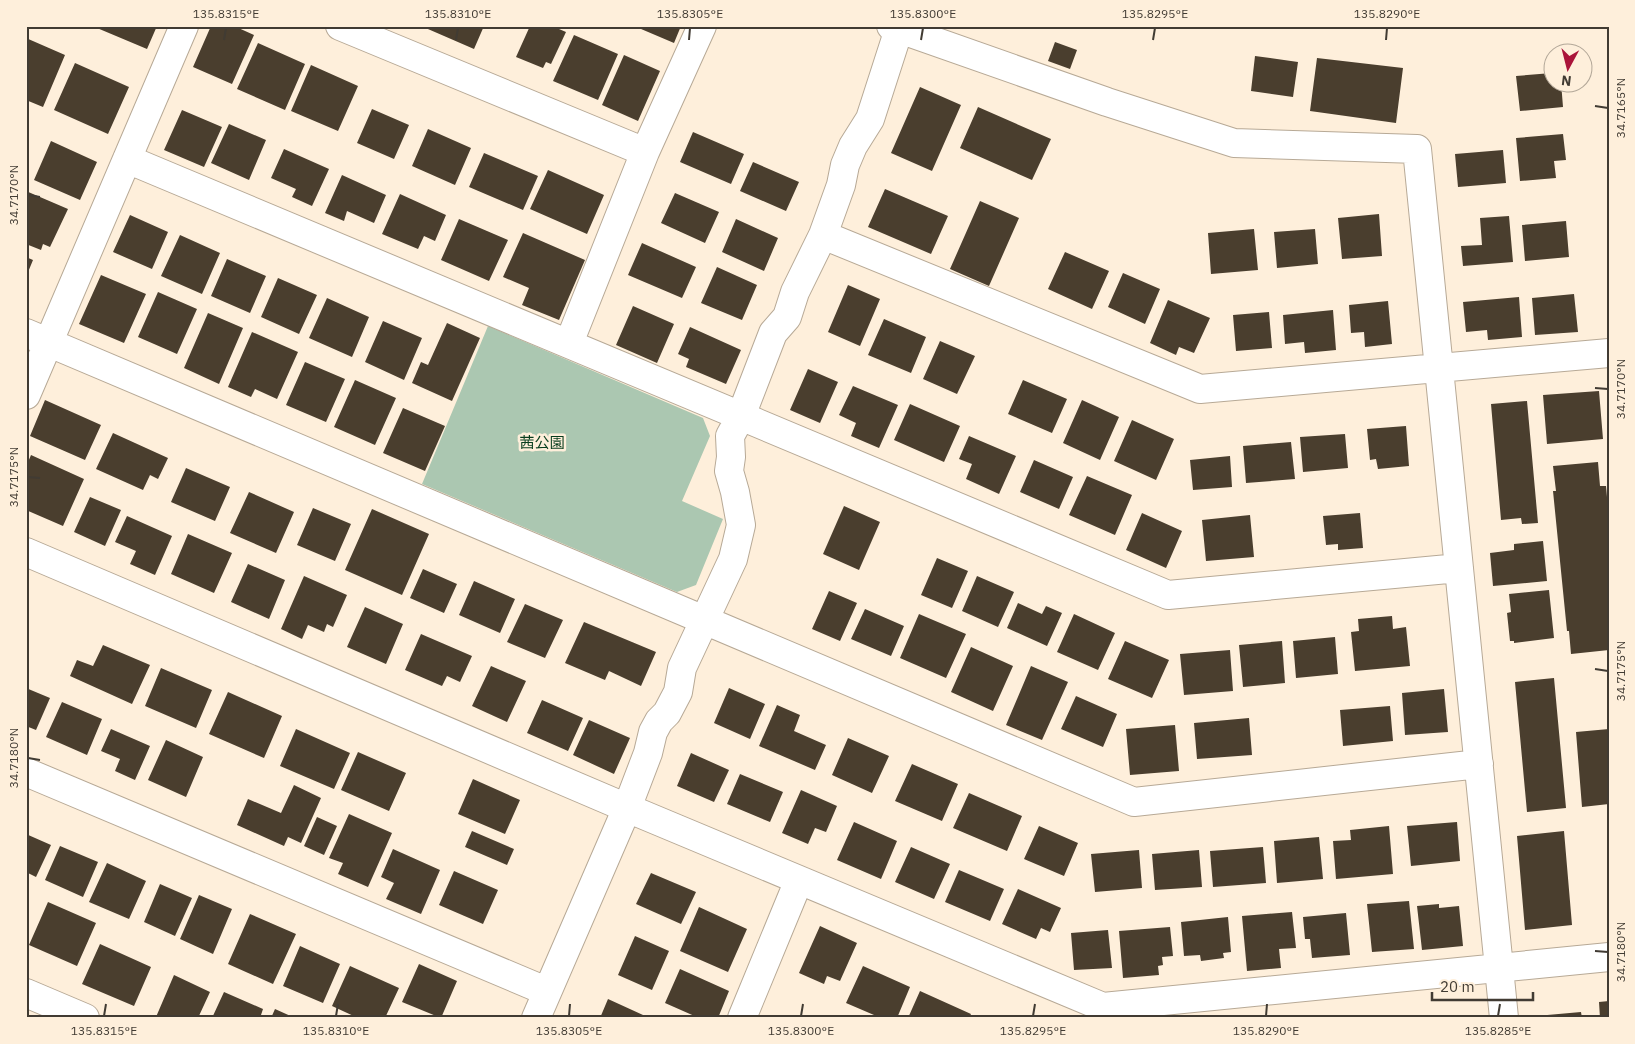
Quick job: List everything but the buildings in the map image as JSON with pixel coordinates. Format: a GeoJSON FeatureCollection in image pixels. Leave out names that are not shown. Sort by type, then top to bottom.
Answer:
{"type":"FeatureCollection","features":[{"type":"Feature","properties":{"kind":"street"},"geometry":{"type":"LineString","coordinates":[[26,395],[38,337],[127,159],[184,26]]}},
{"type":"Feature","properties":{"kind":"street"},"geometry":{"type":"LineString","coordinates":[[340,26],[645,152]]}},
{"type":"Feature","properties":{"kind":"street"},"geometry":{"type":"LineString","coordinates":[[569,343],[645,152],[702,26]]}},
{"type":"Feature","properties":{"kind":"street"},"geometry":{"type":"LineString","coordinates":[[536,1018],[546,991],[627,808],[648,753],[653,732],[659,721],[667,713],[678,692],[682,668],[733,559],[741,525],[729,471],[731,457],[730,436],[742,416],[773,333],[787,317],[795,292],[823,235],[841,186],[845,165],[853,146],[870,119],[895,28],[1107,102],[1234,143],[1417,149],[1504,1018]]}},
{"type":"Feature","properties":{"kind":"street"},"geometry":{"type":"LineString","coordinates":[[127,159],[1168,595],[1459,568]]}},
{"type":"Feature","properties":{"kind":"street"},"geometry":{"type":"LineString","coordinates":[[823,235],[1200,389],[1609,352]]}},
{"type":"Feature","properties":{"kind":"street"},"geometry":{"type":"LineString","coordinates":[[38,337],[1134,802],[1478,764]]}},
{"type":"Feature","properties":{"kind":"street"},"geometry":{"type":"LineString","coordinates":[[26,552],[627,808],[1103,1007],[1609,957]]}},
{"type":"Feature","properties":{"kind":"street"},"geometry":{"type":"LineString","coordinates":[[26,772],[546,991]]}},
{"type":"Feature","properties":{"kind":"street"},"geometry":{"type":"LineString","coordinates":[[742,1018],[799,880]]}},
{"type":"Feature","properties":{"kind":"street"},"geometry":{"type":"LineString","coordinates":[[26,993],[85,1018]]}},
{"type":"Feature","properties":{"kind":"green space","name":"茜公園"},"geometry":{"type":"Polygon","coordinates":[[[488,326],[703,418],[710,436],[682,501],[723,519],[696,585],[677,592],[422,484],[488,326]]]}}]}
